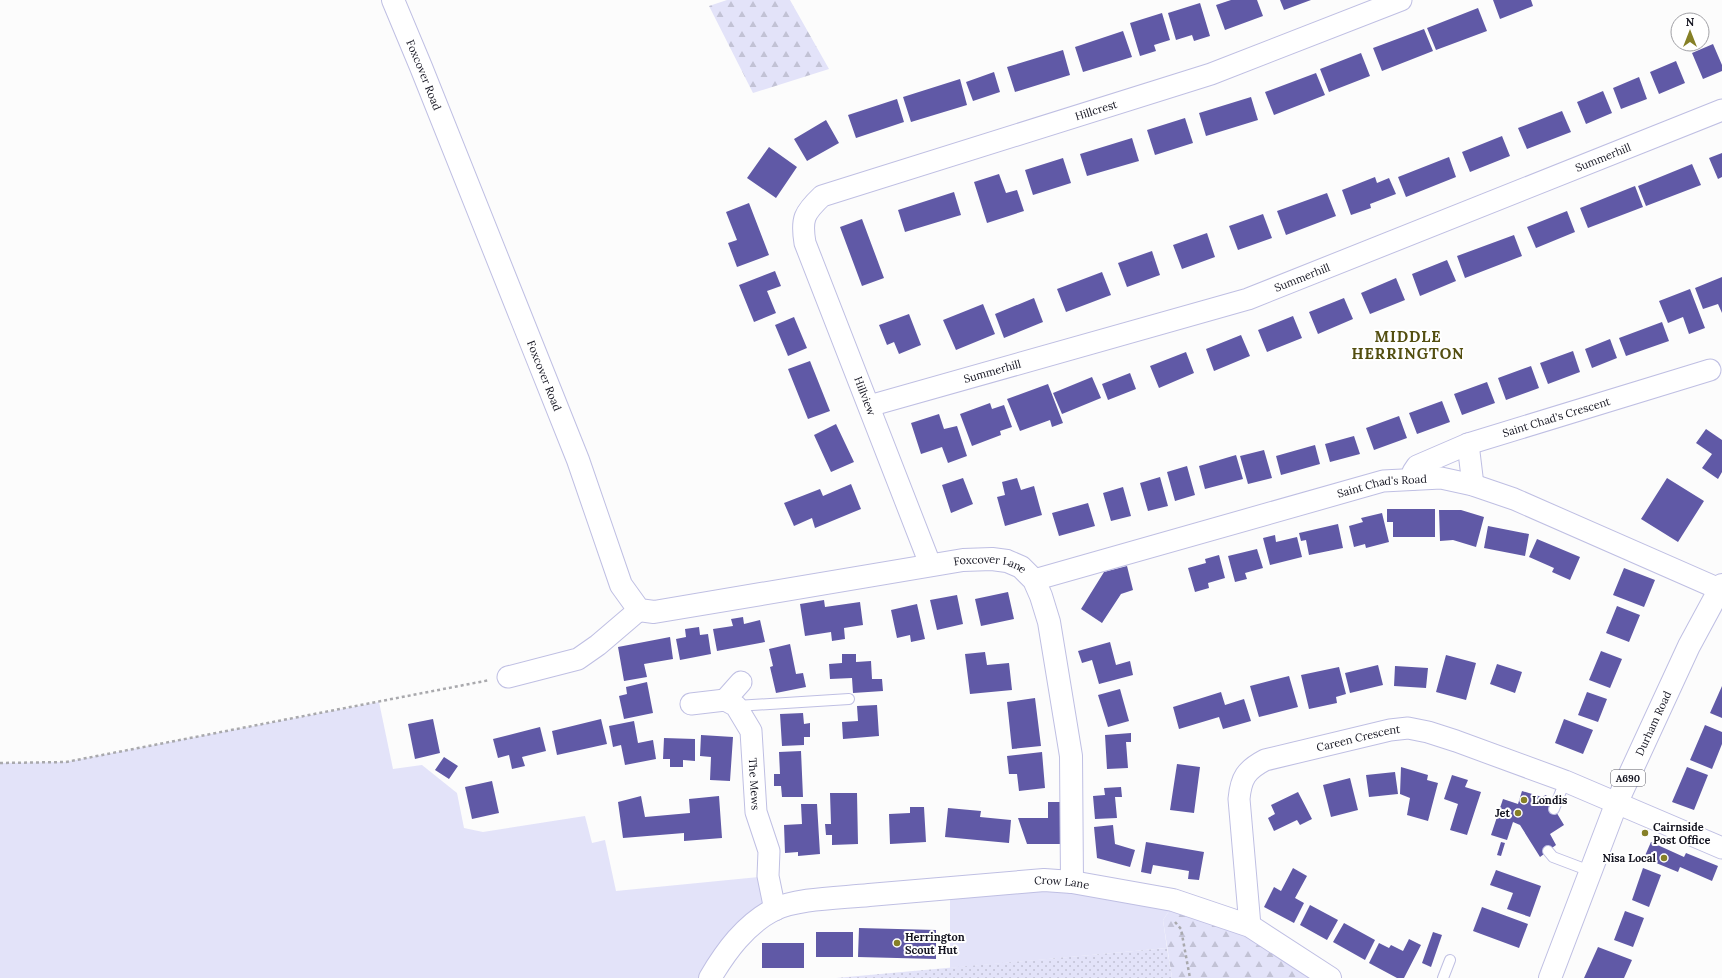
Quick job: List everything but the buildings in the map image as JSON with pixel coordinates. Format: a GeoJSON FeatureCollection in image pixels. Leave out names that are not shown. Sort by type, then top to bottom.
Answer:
{"type":"FeatureCollection","features":[{"type":"Feature","properties":{"kind":"main road","name":"Foxcover Road"},"geometry":{"type":"LineString","coordinates":[[393,0],[578,460],[621,585],[639,610]]}},
{"type":"Feature","properties":{"kind":"main road","name":"Foxcover Lane"},"geometry":{"type":"LineString","coordinates":[[639,610],[654,612],[930,564],[963,560],[992,559],[1007,561],[1021,567],[1034,580],[1041,596],[1049,622],[1071,756],[1072,882]]}},
{"type":"Feature","properties":{"kind":"main road","name":"Durham Road"},"geometry":{"type":"LineString","coordinates":[[1550,978],[1617,802],[1689,646],[1721,587]]}},
{"type":"Feature","properties":{"kind":"main road","name":"Crow Lane"},"geometry":{"type":"LineString","coordinates":[[710,978],[741,934],[758,919],[775,910],[799,903],[834,898],[1044,880],[1072,882],[1173,900],[1250,926],[1330,978]]}},
{"type":"Feature","properties":{"kind":"street","name":"Hillcrest"},"geometry":{"type":"LineString","coordinates":[[802,226],[808,209],[822,196],[1211,74],[1401,0]]}},
{"type":"Feature","properties":{"kind":"street","name":"Summerhill"},"geometry":{"type":"LineString","coordinates":[[868,406],[1248,299],[1722,110]]}},
{"type":"Feature","properties":{"kind":"street","name":"Hillview"},"geometry":{"type":"LineString","coordinates":[[802,226],[805,244],[930,564]]}},
{"type":"Feature","properties":{"kind":"street","name":"Saint Chad's Crescent"},"geometry":{"type":"LineString","coordinates":[[1413,479],[1413,472],[1417,466],[1468,444],[1710,370]]}},
{"type":"Feature","properties":{"kind":"street"},"geometry":{"type":"LineString","coordinates":[[1468,444],[1473,485]]}},
{"type":"Feature","properties":{"kind":"street","name":"Saint Chad's Road"},"geometry":{"type":"LineString","coordinates":[[1034,580],[1383,481],[1441,478],[1473,485],[1514,498],[1721,587]]}},
{"type":"Feature","properties":{"kind":"street"},"geometry":{"type":"LineString","coordinates":[[508,676],[578,659],[598,645],[639,610]]}},
{"type":"Feature","properties":{"kind":"street"},"geometry":{"type":"LineString","coordinates":[[690,704],[730,703],[741,682]]}},
{"type":"Feature","properties":{"kind":"street","name":"The Mews"},"geometry":{"type":"LineString","coordinates":[[730,703],[751,731],[756,812],[769,851],[768,876],[775,910]]}},
{"type":"Feature","properties":{"kind":"street","name":"Careen Crescent"},"geometry":{"type":"LineString","coordinates":[[1250,926],[1239,799],[1241,784],[1247,773],[1255,765],[1265,760],[1390,730],[1408,728],[1428,732],[1456,741],[1565,781],[1722,848]]}},
{"type":"Feature","properties":{"kind":"lane"},"geometry":{"type":"LineString","coordinates":[[730,703],[849,700]]}},
{"type":"Feature","properties":{"kind":"lane"},"geometry":{"type":"LineString","coordinates":[[1554,809],[1565,781]]}},
{"type":"Feature","properties":{"kind":"lane"},"geometry":{"type":"LineString","coordinates":[[1548,851],[1553,857],[1590,871]]}},
{"type":"Feature","properties":{"kind":"lane"},"geometry":{"type":"LineString","coordinates":[[1444,978],[1450,960]]}},
{"type":"Feature","properties":{"kind":"path"},"geometry":{"type":"LineString","coordinates":[[0,763],[66,762],[508,676]]}},
{"type":"Feature","properties":{"kind":"path"},"geometry":{"type":"LineString","coordinates":[[1174,920],[1181,929],[1190,978]]}},
{"type":"Feature","properties":{"kind":"green space"},"geometry":{"type":"Polygon","coordinates":[[[727,0],[790,0],[829,69],[753,93],[709,6],[727,0]]]}},
{"type":"Feature","properties":{"kind":"green space"},"geometry":{"type":"Polygon","coordinates":[[[379,702],[393,769],[422,765],[457,793],[464,828],[483,832],[585,816],[592,843],[605,840],[616,891],[768,876],[775,910],[710,978],[0,978],[0,763],[66,762],[379,702]]]}},
{"type":"Feature","properties":{"kind":"green space"},"geometry":{"type":"Polygon","coordinates":[[[1043,889],[1171,908],[1163,920],[1167,948],[950,968],[950,897],[1043,889]]]}},
{"type":"Feature","properties":{"kind":"green space"},"geometry":{"type":"Polygon","coordinates":[[[1171,908],[1239,929],[1314,978],[1172,978],[1163,920],[1171,908]]]}},
{"type":"Feature","properties":{"kind":"green space"},"geometry":{"type":"Polygon","coordinates":[[[1167,948],[1172,978],[836,978],[1167,948]]]}},
{"type":"Feature","properties":{"kind":"place","name":"Londis"},"geometry":{"type":"Point","coordinates":[1524,800]}},
{"type":"Feature","properties":{"kind":"place","name":"Jet"},"geometry":{"type":"Point","coordinates":[1518,813]}},
{"type":"Feature","properties":{"kind":"place","name":"Cairnside Post Office"},"geometry":{"type":"Point","coordinates":[1645,833]}},
{"type":"Feature","properties":{"kind":"place","name":"Nisa Local"},"geometry":{"type":"Point","coordinates":[1664,858]}},
{"type":"Feature","properties":{"kind":"place","name":"Herrington Scout Hut"},"geometry":{"type":"Point","coordinates":[897,943]}},
{"type":"Feature","properties":{"kind":"district","name":"MIDDLE HERRINGTON"},"geometry":{"type":"Point","coordinates":[1408,344]}}]}
